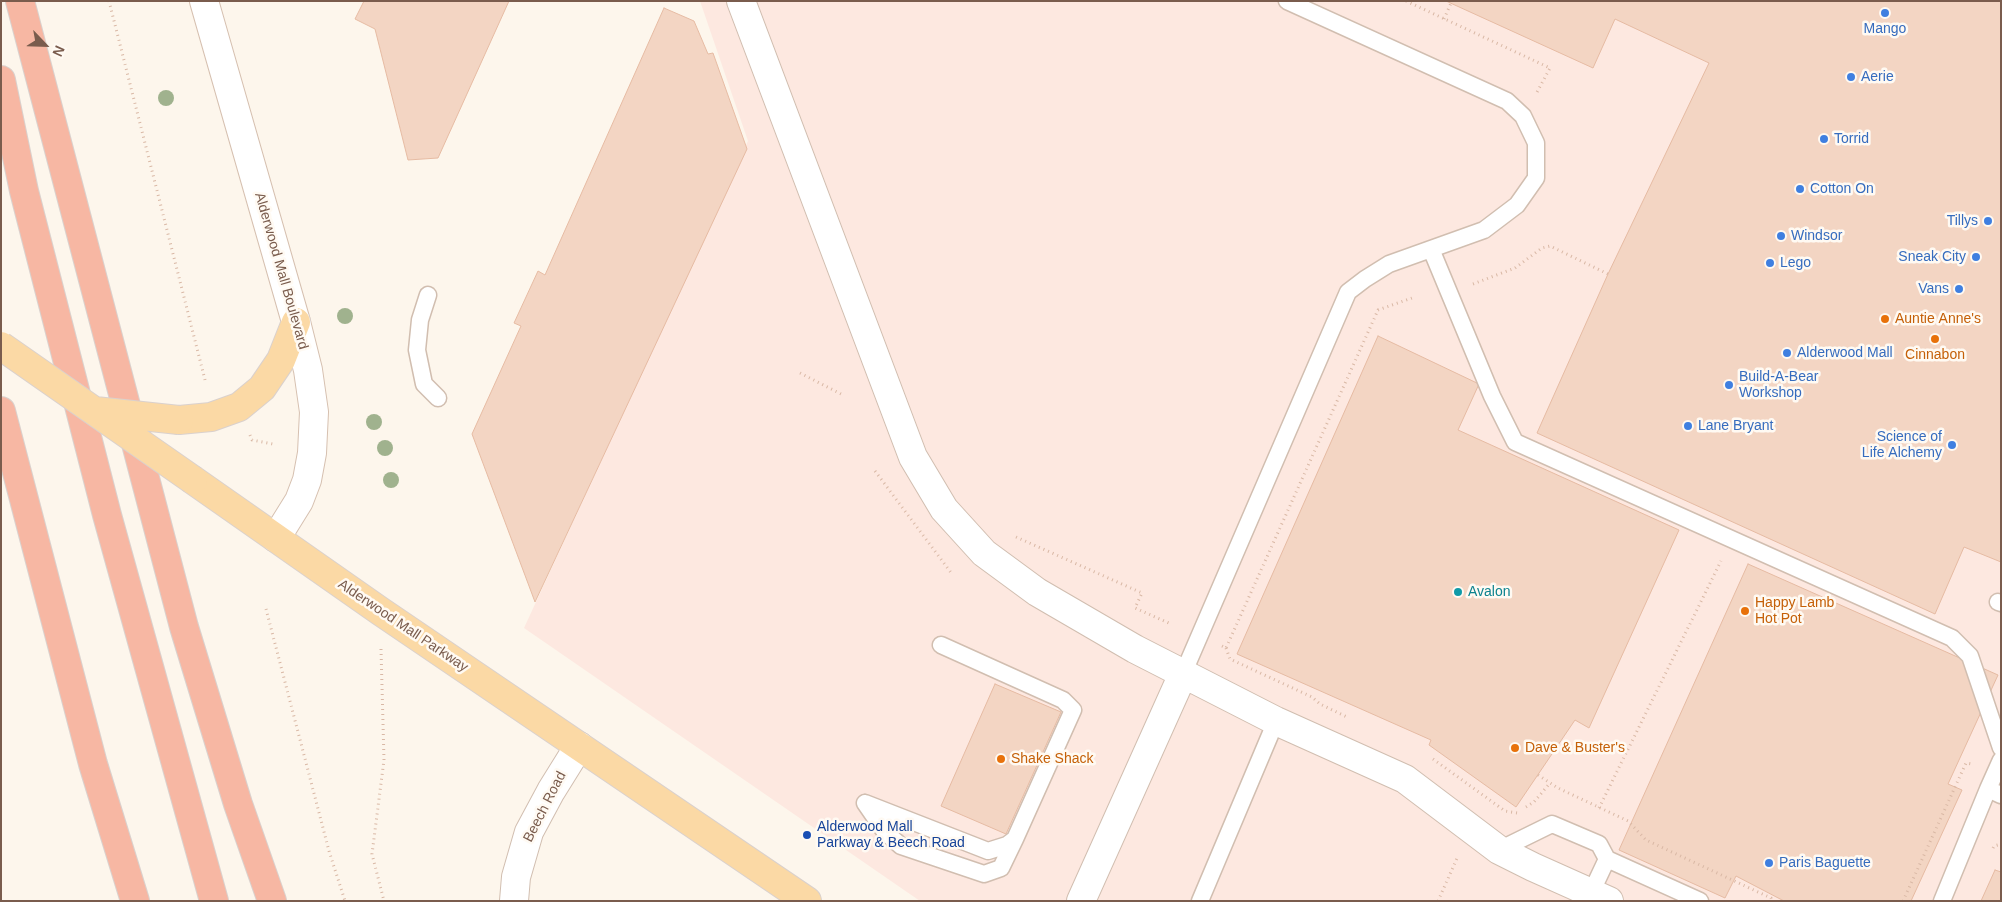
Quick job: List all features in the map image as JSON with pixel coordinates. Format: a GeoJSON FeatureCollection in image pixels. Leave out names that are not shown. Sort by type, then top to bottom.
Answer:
{"type":"FeatureCollection","features":[{"type":"Feature","properties":{"kind":"highway"},"geometry":{"type":"LineString","coordinates":[[20,1],[184,627],[238,804],[272,901]]}},
{"type":"Feature","properties":{"kind":"highway"},"geometry":{"type":"LineString","coordinates":[[1,80],[24,191],[107,515],[214,901]]}},
{"type":"Feature","properties":{"kind":"highway"},"geometry":{"type":"LineString","coordinates":[[1,119],[24,191]]}},
{"type":"Feature","properties":{"kind":"highway"},"geometry":{"type":"LineString","coordinates":[[1,410],[92,764],[135,901]]}},
{"type":"Feature","properties":{"kind":"main road"},"geometry":{"type":"LineString","coordinates":[[93,411],[179,420],[211,417],[239,406],[262,388],[280,360],[296,322]]}},
{"type":"Feature","properties":{"kind":"main road","name":"Alderwood Mall Parkway"},"geometry":{"type":"LineString","coordinates":[[1,346],[380,611],[807,901]]}},
{"type":"Feature","properties":{"kind":"street","name":"Alderwood Mall Boulevard"},"geometry":{"type":"LineString","coordinates":[[204,1],[296,322],[308,370],[314,412],[312,453],[307,480],[299,501],[276,538]]}},
{"type":"Feature","properties":{"kind":"street"},"geometry":{"type":"LineString","coordinates":[[741,1],[913,457],[944,509],[984,553],[1037,592],[1183,674],[1276,721],[1405,779],[1499,850],[1587,895]]}},
{"type":"Feature","properties":{"kind":"street"},"geometry":{"type":"LineString","coordinates":[[1081,901],[1183,674]]}},
{"type":"Feature","properties":{"kind":"street","name":"Beech Road"},"geometry":{"type":"LineString","coordinates":[[514,901],[516,877],[529,832],[551,791],[579,746]]}},
{"type":"Feature","properties":{"kind":"lane"},"geometry":{"type":"LineString","coordinates":[[1183,674],[1348,292],[1365,278],[1389,264],[1484,230],[1517,205],[1536,178],[1536,143],[1523,116],[1507,101],[1287,1]]}},
{"type":"Feature","properties":{"kind":"lane"},"geometry":{"type":"LineString","coordinates":[[1431,249],[1492,396],[1515,442],[1952,638],[1970,656],[2001,748]]}},
{"type":"Feature","properties":{"kind":"lane"},"geometry":{"type":"LineString","coordinates":[[428,295],[420,320],[417,350],[424,384],[438,398]]}},
{"type":"Feature","properties":{"kind":"lane"},"geometry":{"type":"LineString","coordinates":[[941,645],[1062,700],[1073,710],[1015,839],[1001,868],[984,874],[902,846],[885,832],[865,803],[988,852],[1007,845],[1015,839]]}},
{"type":"Feature","properties":{"kind":"lane"},"geometry":{"type":"LineString","coordinates":[[1200,901],[1276,721]]}},
{"type":"Feature","properties":{"kind":"lane"},"geometry":{"type":"LineString","coordinates":[[1942,901],[1994,792],[2001,760]]}},
{"type":"Feature","properties":{"kind":"lane"},"geometry":{"type":"LineString","coordinates":[[1499,850],[1552,824],[1599,844],[1607,859],[1700,901]]}},
{"type":"Feature","properties":{"kind":"lane"},"geometry":{"type":"LineString","coordinates":[[1587,895],[1607,859]]}},
{"type":"Feature","properties":{"kind":"path"},"geometry":{"type":"LineString","coordinates":[[109,1],[205,380]]}},
{"type":"Feature","properties":{"kind":"path"},"geometry":{"type":"LineString","coordinates":[[1406,1],[1550,68],[1523,116]]}},
{"type":"Feature","properties":{"kind":"path"},"geometry":{"type":"LineString","coordinates":[[1444,19],[1450,3]]}},
{"type":"Feature","properties":{"kind":"path"},"geometry":{"type":"LineString","coordinates":[[1473,284],[1515,268],[1542,248],[1550,246],[1608,274]]}},
{"type":"Feature","properties":{"kind":"path"},"geometry":{"type":"LineString","coordinates":[[1220,645],[1226,648],[1378,310],[1412,298]]}},
{"type":"Feature","properties":{"kind":"path"},"geometry":{"type":"LineString","coordinates":[[800,373],[843,395]]}},
{"type":"Feature","properties":{"kind":"path"},"geometry":{"type":"LineString","coordinates":[[249,434],[252,440],[273,444]]}},
{"type":"Feature","properties":{"kind":"path"},"geometry":{"type":"LineString","coordinates":[[875,471],[952,574]]}},
{"type":"Feature","properties":{"kind":"path"},"geometry":{"type":"LineString","coordinates":[[1012,535],[1142,593],[1135,608],[1171,624]]}},
{"type":"Feature","properties":{"kind":"path"},"geometry":{"type":"LineString","coordinates":[[1599,808],[1732,540]]}},
{"type":"Feature","properties":{"kind":"path"},"geometry":{"type":"LineString","coordinates":[[266,609],[329,851],[345,901]]}},
{"type":"Feature","properties":{"kind":"path"},"geometry":{"type":"LineString","coordinates":[[380,611],[384,760],[372,854],[384,901]]}},
{"type":"Feature","properties":{"kind":"path"},"geometry":{"type":"LineString","coordinates":[[1903,901],[1966,763],[1974,764]]}},
{"type":"Feature","properties":{"kind":"path"},"geometry":{"type":"LineString","coordinates":[[1538,775],[1550,783],[1628,821],[1646,840],[1771,898],[1772,901]]}},
{"type":"Feature","properties":{"kind":"path"},"geometry":{"type":"LineString","coordinates":[[1495,805],[1505,811],[1517,812],[1534,802],[1550,783]]}},
{"type":"Feature","properties":{"kind":"shaded area","name":"Alderwood Mall"},"geometry":{"type":"Polygon","coordinates":[[[700,1],[2001,1],[2001,901],[920,901],[524,628],[748,141],[700,1]]]}},
{"type":"Feature","properties":{"kind":"building"},"geometry":{"type":"Polygon","coordinates":[[[364,1],[509,1],[438,158],[408,160],[375,29],[355,19],[364,1]]]}},
{"type":"Feature","properties":{"kind":"building","name":"Alderwood Mall"},"geometry":{"type":"Polygon","coordinates":[[[1446,1],[2001,1],[2001,562],[1964,547],[1935,614],[1537,433],[1608,274],[1709,63],[1615,19],[1593,68],[1446,1]]]}},
{"type":"Feature","properties":{"kind":"building"},"geometry":{"type":"Polygon","coordinates":[[[664,8],[694,21],[708,54],[713,53],[747,149],[535,602],[472,434],[521,326],[514,323],[538,271],[545,275],[664,8]]]}},
{"type":"Feature","properties":{"kind":"building","name":"Avalon"},"geometry":{"type":"Polygon","coordinates":[[[1378,336],[1479,384],[1458,430],[1679,530],[1589,728],[1575,720],[1516,807],[1429,745],[1431,740],[1237,654],[1378,336]]]}},
{"type":"Feature","properties":{"kind":"building"},"geometry":{"type":"Polygon","coordinates":[[[1748,564],[1998,675],[1948,784],[1962,790],[1911,901],[1784,901],[1736,876],[1725,898],[1619,850],[1748,564]]]}},
{"type":"Feature","properties":{"kind":"building","name":"Shake Shack"},"geometry":{"type":"Polygon","coordinates":[[[995,684],[1061,712],[1006,834],[941,806],[995,684]]]}},
{"type":"Feature","properties":{"kind":"building"},"geometry":{"type":"Polygon","coordinates":[[[1995,870],[2001,872],[2001,901],[1981,901],[1995,870]]]}},
{"type":"Feature","properties":{"kind":"place","name":"Mango"},"geometry":{"type":"Point","coordinates":[1885,13]}},
{"type":"Feature","properties":{"kind":"place","name":"Aerie"},"geometry":{"type":"Point","coordinates":[1851,77]}},
{"type":"Feature","properties":{"kind":"place","name":"Torrid"},"geometry":{"type":"Point","coordinates":[1824,139]}},
{"type":"Feature","properties":{"kind":"place","name":"Cotton On"},"geometry":{"type":"Point","coordinates":[1800,189]}},
{"type":"Feature","properties":{"kind":"place","name":"Tillys"},"geometry":{"type":"Point","coordinates":[1988,221]}},
{"type":"Feature","properties":{"kind":"place","name":"Windsor"},"geometry":{"type":"Point","coordinates":[1781,236]}},
{"type":"Feature","properties":{"kind":"place","name":"Sneak City"},"geometry":{"type":"Point","coordinates":[1976,257]}},
{"type":"Feature","properties":{"kind":"place","name":"Lego"},"geometry":{"type":"Point","coordinates":[1770,263]}},
{"type":"Feature","properties":{"kind":"place","name":"Vans"},"geometry":{"type":"Point","coordinates":[1959,289]}},
{"type":"Feature","properties":{"kind":"place","name":"Auntie Anne's"},"geometry":{"type":"Point","coordinates":[1885,319]}},
{"type":"Feature","properties":{"kind":"place","name":"Cinnabon"},"geometry":{"type":"Point","coordinates":[1935,339]}},
{"type":"Feature","properties":{"kind":"place","name":"Alderwood Mall"},"geometry":{"type":"Point","coordinates":[1787,353]}},
{"type":"Feature","properties":{"kind":"place","name":"Build-A-Bear Workshop"},"geometry":{"type":"Point","coordinates":[1729,385]}},
{"type":"Feature","properties":{"kind":"place","name":"Lane Bryant"},"geometry":{"type":"Point","coordinates":[1688,426]}},
{"type":"Feature","properties":{"kind":"place","name":"Science of Life Alchemy"},"geometry":{"type":"Point","coordinates":[1952,445]}},
{"type":"Feature","properties":{"kind":"place","name":"Avalon"},"geometry":{"type":"Point","coordinates":[1458,592]}},
{"type":"Feature","properties":{"kind":"place","name":"Happy Lamb Hot Pot"},"geometry":{"type":"Point","coordinates":[1745,611]}},
{"type":"Feature","properties":{"kind":"place","name":"Dave & Buster's"},"geometry":{"type":"Point","coordinates":[1515,748]}},
{"type":"Feature","properties":{"kind":"place","name":"Shake Shack"},"geometry":{"type":"Point","coordinates":[1001,759]}},
{"type":"Feature","properties":{"kind":"place","name":"Alderwood Mall Parkway & Beech Road"},"geometry":{"type":"Point","coordinates":[807,835]}},
{"type":"Feature","properties":{"kind":"place","name":"Paris Baguette"},"geometry":{"type":"Point","coordinates":[1769,863]}}]}
